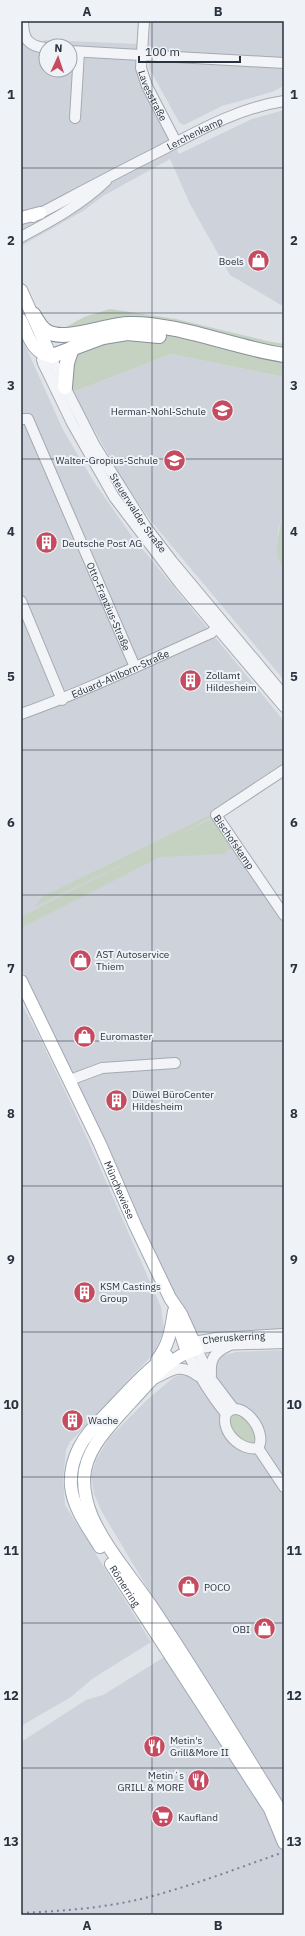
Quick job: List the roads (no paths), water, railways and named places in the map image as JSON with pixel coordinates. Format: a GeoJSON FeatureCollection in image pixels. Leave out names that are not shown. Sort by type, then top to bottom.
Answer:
{"type":"FeatureCollection","features":[{"type":"Feature","properties":{"kind":"highway"},"geometry":{"type":"LineString","coordinates":[[27,317],[52,334],[59,335],[80,333],[110,325],[147,325],[170,328],[284,355]]}},
{"type":"Feature","properties":{"kind":"highway"},"geometry":{"type":"LineString","coordinates":[[48,358],[80,333]]}},
{"type":"Feature","properties":{"kind":"highway"},"geometry":{"type":"LineString","coordinates":[[48,358],[88,341],[116,334],[146,334],[284,363]]}},
{"type":"Feature","properties":{"kind":"highway"},"geometry":{"type":"LineString","coordinates":[[65,387],[67,363],[72,348]]}},
{"type":"Feature","properties":{"kind":"main road"},"geometry":{"type":"LineString","coordinates":[[21,218],[40,213]]}},
{"type":"Feature","properties":{"kind":"main road","name":"Steuerwalder Straße"},"geometry":{"type":"LineString","coordinates":[[21,290],[34,348],[48,358]]}},
{"type":"Feature","properties":{"kind":"main road","name":"Steuerwalder Straße"},"geometry":{"type":"LineString","coordinates":[[27,317],[48,358]]}},
{"type":"Feature","properties":{"kind":"main road","name":"Münchewiese"},"geometry":{"type":"LineString","coordinates":[[21,981],[70,1080],[110,1166],[134,1225],[170,1298],[181,1314],[191,1347]]}},
{"type":"Feature","properties":{"kind":"main road","name":"Münchewiese"},"geometry":{"type":"LineString","coordinates":[[170,1298],[174,1311],[191,1347]]}},
{"type":"Feature","properties":{"kind":"main road","name":"Münchewiese"},"geometry":{"type":"LineString","coordinates":[[152,1367],[167,1346],[171,1334],[174,1311]]}},
{"type":"Feature","properties":{"kind":"main road","name":"Römerring"},"geometry":{"type":"LineString","coordinates":[[191,1347],[172,1353],[152,1367],[92,1429],[79,1448],[74,1460],[72,1472],[73,1498],[87,1526],[281,1817]]}},
{"type":"Feature","properties":{"kind":"main road","name":"Römerring"},"geometry":{"type":"LineString","coordinates":[[191,1347],[172,1361],[150,1381],[106,1431],[94,1447],[85,1473],[86,1502],[93,1519],[104,1538],[176,1643],[277,1805],[281,1817],[283,1840]]}},
{"type":"Feature","properties":{"kind":"street"},"geometry":{"type":"LineString","coordinates":[[23,21],[23,33],[27,41],[38,47]]}},
{"type":"Feature","properties":{"kind":"street","name":"Lavesstraße"},"geometry":{"type":"LineString","coordinates":[[144,21],[141,68],[147,86],[176,142]]}},
{"type":"Feature","properties":{"kind":"street"},"geometry":{"type":"LineString","coordinates":[[78,51],[284,62]]}},
{"type":"Feature","properties":{"kind":"street"},"geometry":{"type":"LineString","coordinates":[[74,78],[75,118]]}},
{"type":"Feature","properties":{"kind":"street","name":"Lerchenkamp"},"geometry":{"type":"LineString","coordinates":[[21,223],[176,142],[237,113],[259,106],[284,101]]}},
{"type":"Feature","properties":{"kind":"street","name":"Lerchenkamp"},"geometry":{"type":"LineString","coordinates":[[21,237],[64,213],[95,191],[110,177]]}},
{"type":"Feature","properties":{"kind":"street","name":"Steuerwalder Straße"},"geometry":{"type":"LineString","coordinates":[[48,358],[65,387],[95,446],[122,492],[220,625],[284,707]]}},
{"type":"Feature","properties":{"kind":"street","name":"Steuerwalder Straße"},"geometry":{"type":"LineString","coordinates":[[48,358],[72,423],[114,497],[137,530],[220,625],[284,695]]}},
{"type":"Feature","properties":{"kind":"street","name":"Otto-Franzius-Straße"},"geometry":{"type":"LineString","coordinates":[[24,419],[135,667]]}},
{"type":"Feature","properties":{"kind":"street"},"geometry":{"type":"LineString","coordinates":[[21,601],[62,700]]}},
{"type":"Feature","properties":{"kind":"street","name":"Eduard-Ahlborn-Straße"},"geometry":{"type":"LineString","coordinates":[[21,714],[62,700],[211,633],[220,625]]}},
{"type":"Feature","properties":{"kind":"street","name":"Bischofskamp"},"geometry":{"type":"LineString","coordinates":[[284,770],[216,814],[284,915]]}},
{"type":"Feature","properties":{"kind":"street"},"geometry":{"type":"LineString","coordinates":[[70,1080],[102,1068],[175,1063]]}},
{"type":"Feature","properties":{"kind":"street","name":"Cheruskerring"},"geometry":{"type":"LineString","coordinates":[[191,1347],[222,1337],[284,1334]]}},
{"type":"Feature","properties":{"kind":"street","name":"Cheruskerring"},"geometry":{"type":"LineString","coordinates":[[191,1347],[284,1343]]}},
{"type":"Feature","properties":{"kind":"street"},"geometry":{"type":"LineString","coordinates":[[211,1380],[210,1365],[212,1358],[217,1352],[230,1345]]}},
{"type":"Feature","properties":{"kind":"street"},"geometry":{"type":"LineString","coordinates":[[191,1347],[199,1377],[214,1399],[229,1411]]}},
{"type":"Feature","properties":{"kind":"street"},"geometry":{"type":"LineString","coordinates":[[191,1347],[229,1411],[226,1424],[238,1444],[251,1449],[258,1448]]}},
{"type":"Feature","properties":{"kind":"street"},"geometry":{"type":"LineString","coordinates":[[150,1381],[181,1368],[187,1369],[199,1377]]}},
{"type":"Feature","properties":{"kind":"street"},"geometry":{"type":"LineString","coordinates":[[229,1411],[238,1408],[248,1415],[260,1431],[262,1439],[258,1448]]}},
{"type":"Feature","properties":{"kind":"street"},"geometry":{"type":"LineString","coordinates":[[258,1448],[284,1487]]}},
{"type":"Feature","properties":{"kind":"railway"},"geometry":{"type":"LineString","coordinates":[[21,1913],[99,1907],[145,1898],[198,1882],[284,1852]]}},
{"type":"Feature","properties":{"kind":"place","name":"Boels"},"geometry":{"type":"Point","coordinates":[259,261]}},
{"type":"Feature","properties":{"kind":"place","name":"Herman-Nohl-Schule"},"geometry":{"type":"Point","coordinates":[222,411]}},
{"type":"Feature","properties":{"kind":"place","name":"Walter-Gropius-Schule"},"geometry":{"type":"Point","coordinates":[174,460]}},
{"type":"Feature","properties":{"kind":"place","name":"Deutsche Post AG"},"geometry":{"type":"Point","coordinates":[47,543]}},
{"type":"Feature","properties":{"kind":"place","name":"Zollamt Hildesheim"},"geometry":{"type":"Point","coordinates":[191,681]}},
{"type":"Feature","properties":{"kind":"place","name":"AST Autoservice Thiem"},"geometry":{"type":"Point","coordinates":[81,960]}},
{"type":"Feature","properties":{"kind":"place","name":"Euromaster"},"geometry":{"type":"Point","coordinates":[84,1036]}},
{"type":"Feature","properties":{"kind":"place","name":"Düwel BüroCenter Hildesheim"},"geometry":{"type":"Point","coordinates":[117,1100]}},
{"type":"Feature","properties":{"kind":"place","name":"KSM Castings Group"},"geometry":{"type":"Point","coordinates":[84,1292]}},
{"type":"Feature","properties":{"kind":"place","name":"Wache"},"geometry":{"type":"Point","coordinates":[72,1420]}},
{"type":"Feature","properties":{"kind":"place","name":"POCO"},"geometry":{"type":"Point","coordinates":[188,1587]}},
{"type":"Feature","properties":{"kind":"place","name":"OBI"},"geometry":{"type":"Point","coordinates":[265,1629]}},
{"type":"Feature","properties":{"kind":"place","name":"Metin's Grill&More II"},"geometry":{"type":"Point","coordinates":[154,1746]}},
{"type":"Feature","properties":{"kind":"place","name":"Metin´s GRILL & MORE"},"geometry":{"type":"Point","coordinates":[199,1781]}},
{"type":"Feature","properties":{"kind":"place","name":"Kaufland"},"geometry":{"type":"Point","coordinates":[162,1817]}}]}
